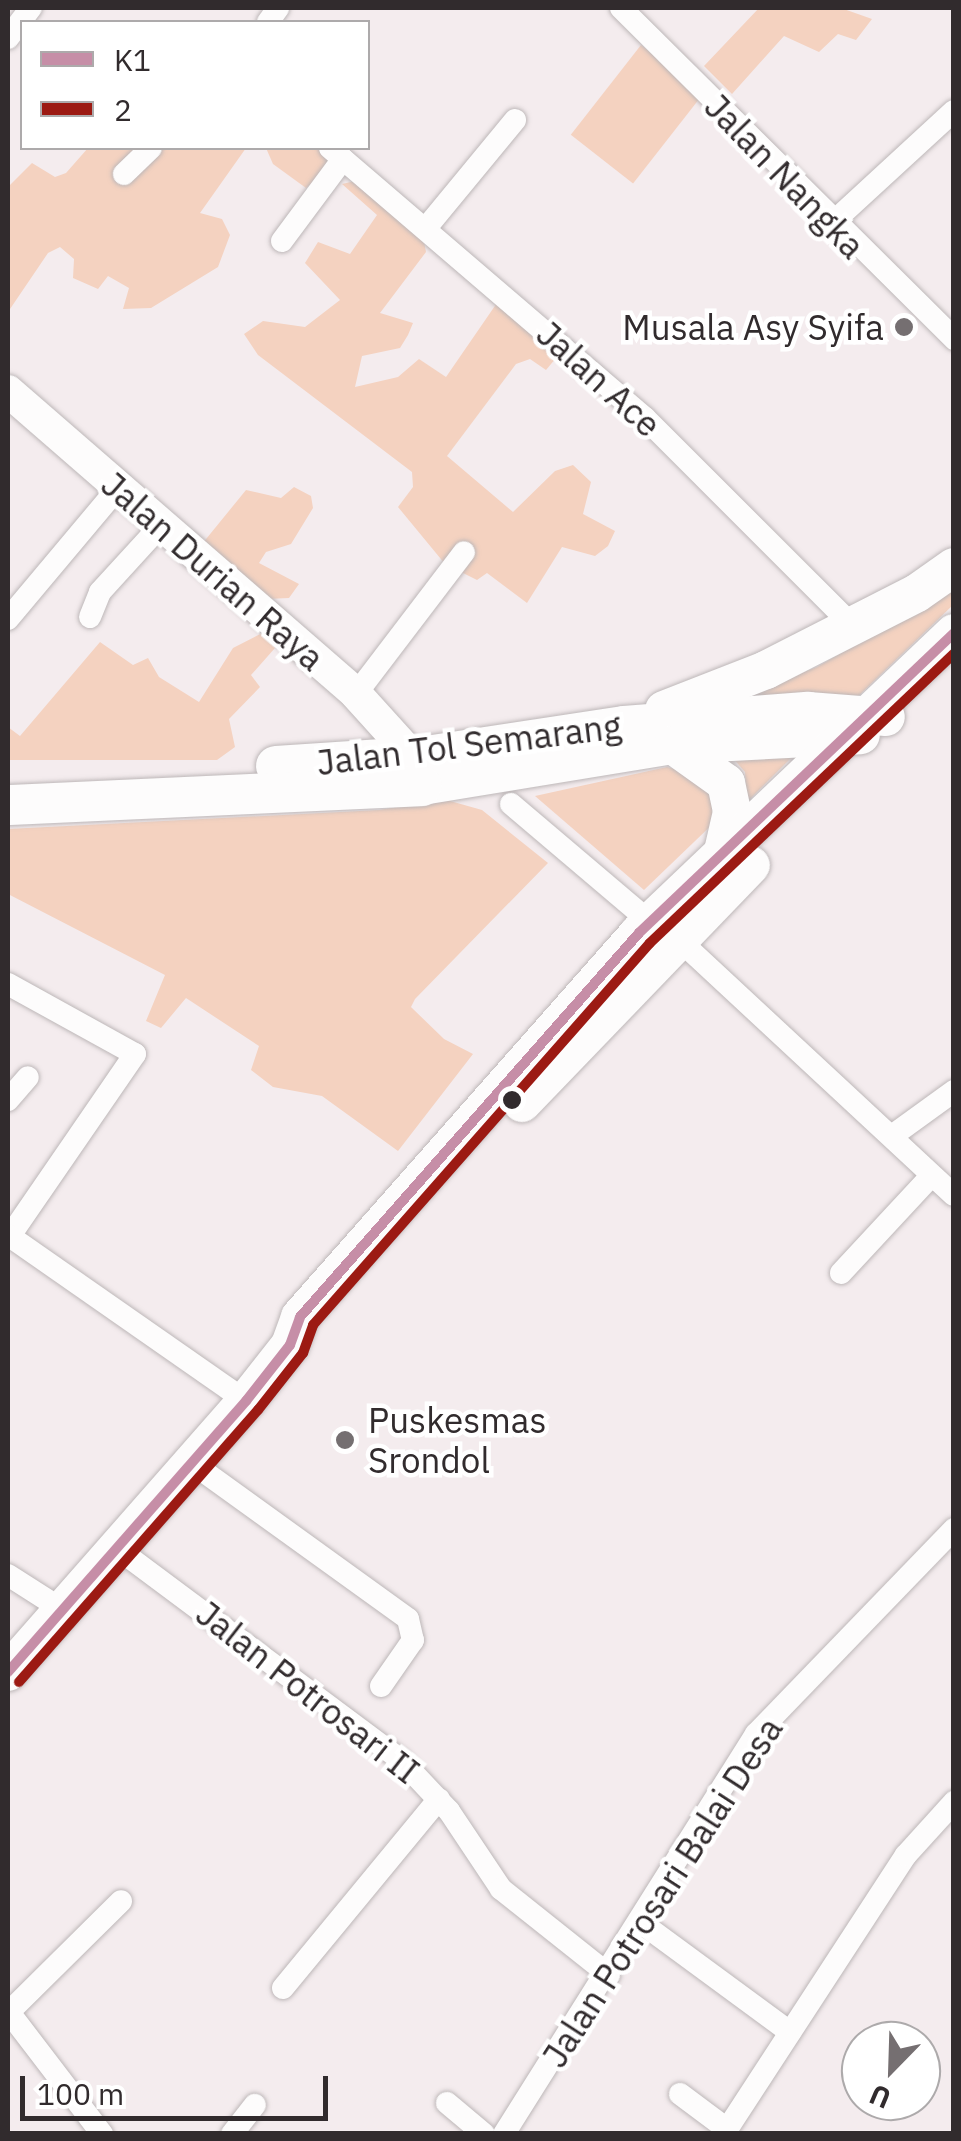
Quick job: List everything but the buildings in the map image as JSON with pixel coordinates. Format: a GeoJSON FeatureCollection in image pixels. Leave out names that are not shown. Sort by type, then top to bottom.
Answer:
{"type":"FeatureCollection","features":[{"type":"Feature","properties":{"kind":"highway"},"geometry":{"type":"LineString","coordinates":[[624,725],[853,626],[954,566]]}},
{"type":"Feature","properties":{"kind":"highway"},"geometry":{"type":"LineString","coordinates":[[663,930],[877,725],[954,633]]}},
{"type":"Feature","properties":{"kind":"highway"},"geometry":{"type":"LineString","coordinates":[[8,1672],[246,1401],[290,1345],[320,1327],[721,860],[877,725],[954,666]]}},
{"type":"Feature","properties":{"kind":"highway","name":"Jalan Tol Semarang"},"geometry":{"type":"LineString","coordinates":[[8,782],[418,772],[624,725],[808,710],[877,725]]}},
{"type":"Feature","properties":{"kind":"highway","name":"Jalan Tol Semarang"},"geometry":{"type":"LineString","coordinates":[[8,805],[418,772],[877,725]]}},
{"type":"Feature","properties":{"kind":"highway"},"geometry":{"type":"LineString","coordinates":[[674,745],[726,783],[732,812],[721,860]]}},
{"type":"Feature","properties":{"kind":"main road","name":"Jalan Durian Raya"},"geometry":{"type":"LineString","coordinates":[[8,391],[356,694],[418,772]]}},
{"type":"Feature","properties":{"kind":"street","name":"Jalan Nangka"},"geometry":{"type":"LineString","coordinates":[[621,8],[831,224],[954,339]]}},
{"type":"Feature","properties":{"kind":"street"},"geometry":{"type":"LineString","coordinates":[[831,224],[954,111]]}},
{"type":"Feature","properties":{"kind":"street"},"geometry":{"type":"LineString","coordinates":[[426,228],[515,120]]}},
{"type":"Feature","properties":{"kind":"street"},"geometry":{"type":"LineString","coordinates":[[124,174],[149,150]]}},
{"type":"Feature","properties":{"kind":"street"},"geometry":{"type":"LineString","coordinates":[[282,241],[336,153]]}},
{"type":"Feature","properties":{"kind":"street","name":"Jalan Ace"},"geometry":{"type":"LineString","coordinates":[[336,153],[645,418],[853,626]]}},
{"type":"Feature","properties":{"kind":"street"},"geometry":{"type":"LineString","coordinates":[[10,610],[118,488]]}},
{"type":"Feature","properties":{"kind":"street"},"geometry":{"type":"LineString","coordinates":[[90,617],[100,592],[163,523]]}},
{"type":"Feature","properties":{"kind":"street"},"geometry":{"type":"LineString","coordinates":[[356,694],[464,552]]}},
{"type":"Feature","properties":{"kind":"street"},"geometry":{"type":"LineString","coordinates":[[511,804],[663,930],[846,1102],[896,1133],[930,1176],[954,1194]]}},
{"type":"Feature","properties":{"kind":"street"},"geometry":{"type":"LineString","coordinates":[[8,984],[135,1054],[9,1236],[246,1401]]}},
{"type":"Feature","properties":{"kind":"street"},"geometry":{"type":"LineString","coordinates":[[8,1100],[28,1076]]}},
{"type":"Feature","properties":{"kind":"street"},"geometry":{"type":"LineString","coordinates":[[896,1133],[954,1091]]}},
{"type":"Feature","properties":{"kind":"street"},"geometry":{"type":"LineString","coordinates":[[841,1273],[930,1176]]}},
{"type":"Feature","properties":{"kind":"street"},"geometry":{"type":"LineString","coordinates":[[192,1463],[408,1619],[413,1640],[381,1686]]}},
{"type":"Feature","properties":{"kind":"street","name":"Jalan Potrosari Balai Desa"},"geometry":{"type":"LineString","coordinates":[[504,2134],[609,1976],[756,1734],[954,1529]]}},
{"type":"Feature","properties":{"kind":"street","name":"Jalan Potrosari II"},"geometry":{"type":"LineString","coordinates":[[118,1549],[401,1760],[439,1799],[492,1880],[609,1976]]}},
{"type":"Feature","properties":{"kind":"street"},"geometry":{"type":"LineString","coordinates":[[8,1575],[62,1610]]}},
{"type":"Feature","properties":{"kind":"street"},"geometry":{"type":"LineString","coordinates":[[283,1988],[439,1799]]}},
{"type":"Feature","properties":{"kind":"street"},"geometry":{"type":"LineString","coordinates":[[680,2094],[725,2131],[906,1855],[954,1802]]}},
{"type":"Feature","properties":{"kind":"street"},"geometry":{"type":"LineString","coordinates":[[102,2134],[8,2012],[120,1901]]}},
{"type":"Feature","properties":{"kind":"street"},"geometry":{"type":"LineString","coordinates":[[640,1922],[790,2032]]}},
{"type":"Feature","properties":{"kind":"street"},"geometry":{"type":"LineString","coordinates":[[447,2103],[484,2134]]}},
{"type":"Feature","properties":{"kind":"street"},"geometry":{"type":"LineString","coordinates":[[232,2134],[255,2105]]}},
{"type":"Feature","properties":{"kind":"shaded area"},"geometry":{"type":"Polygon","coordinates":[[[759,8],[841,8],[872,19],[856,40],[838,34],[819,52],[784,36],[732,94],[704,66],[759,8]]]}},
{"type":"Feature","properties":{"kind":"shaded area"},"geometry":{"type":"Polygon","coordinates":[[[641,45],[703,94],[633,183],[571,135],[641,45]]]}},
{"type":"Feature","properties":{"kind":"shaded area"},"geometry":{"type":"Polygon","coordinates":[[[86,150],[245,150],[200,213],[222,219],[230,235],[218,267],[151,308],[123,309],[129,288],[108,276],[98,289],[73,278],[74,259],[60,247],[48,253],[8,312],[8,187],[32,163],[55,177],[66,173],[86,150]]]}},
{"type":"Feature","properties":{"kind":"shaded area"},"geometry":{"type":"Polygon","coordinates":[[[267,150],[322,150],[331,167],[306,188],[273,164],[267,150]]]}},
{"type":"Feature","properties":{"kind":"shaded area"},"geometry":{"type":"Polygon","coordinates":[[[355,181],[423,236],[426,252],[380,313],[413,323],[408,335],[400,348],[362,356],[355,387],[398,377],[419,359],[446,377],[499,300],[561,352],[546,370],[530,359],[516,364],[447,456],[513,512],[555,471],[573,465],[591,482],[583,514],[615,531],[608,546],[595,556],[562,547],[527,603],[487,573],[477,580],[445,564],[398,507],[413,487],[412,472],[258,355],[244,334],[263,321],[305,327],[340,300],[305,263],[318,242],[350,254],[377,215],[342,184],[355,181]]]}},
{"type":"Feature","properties":{"kind":"shaded area"},"geometry":{"type":"Polygon","coordinates":[[[294,487],[311,496],[313,508],[291,544],[266,552],[259,563],[299,584],[289,598],[266,599],[202,544],[246,490],[281,498],[294,487]]]}},
{"type":"Feature","properties":{"kind":"shaded area"},"geometry":{"type":"Polygon","coordinates":[[[953,588],[953,605],[849,705],[707,709],[817,667],[953,588]]]}},
{"type":"Feature","properties":{"kind":"shaded area"},"geometry":{"type":"Polygon","coordinates":[[[266,631],[275,648],[251,675],[260,687],[229,719],[235,747],[217,760],[8,760],[8,727],[20,736],[100,642],[133,665],[148,658],[159,677],[199,702],[233,648],[266,631]]]}},
{"type":"Feature","properties":{"kind":"shaded area"},"geometry":{"type":"Polygon","coordinates":[[[795,754],[747,802],[745,772],[732,757],[795,754]]]}},
{"type":"Feature","properties":{"kind":"shaded area"},"geometry":{"type":"Polygon","coordinates":[[[667,767],[706,778],[719,818],[644,890],[535,796],[667,767]]]}},
{"type":"Feature","properties":{"kind":"shaded area"},"geometry":{"type":"Polygon","coordinates":[[[443,799],[482,810],[548,863],[415,999],[411,1007],[444,1039],[473,1054],[398,1151],[322,1096],[273,1087],[251,1070],[259,1046],[186,998],[161,1028],[146,1021],[165,975],[8,894],[8,829],[379,810],[443,799]]]}},
{"type":"Feature","properties":{"kind":"transit line","name":"K1"},"geometry":{"type":"LineString","coordinates":[[8,1672],[246,1401],[290,1345],[300,1317],[639,933],[954,633]]}},
{"type":"Feature","properties":{"kind":"transit line","name":"2"},"geometry":{"type":"LineString","coordinates":[[19,1682],[258,1410],[303,1353],[313,1325],[650,943],[954,654]]}},
{"type":"Feature","properties":{"kind":"place","name":"Musala Asy Syifa"},"geometry":{"type":"Point","coordinates":[904,327]}},
{"type":"Feature","properties":{"kind":"place","name":"Puskesmas Srondol"},"geometry":{"type":"Point","coordinates":[345,1440]}}]}
